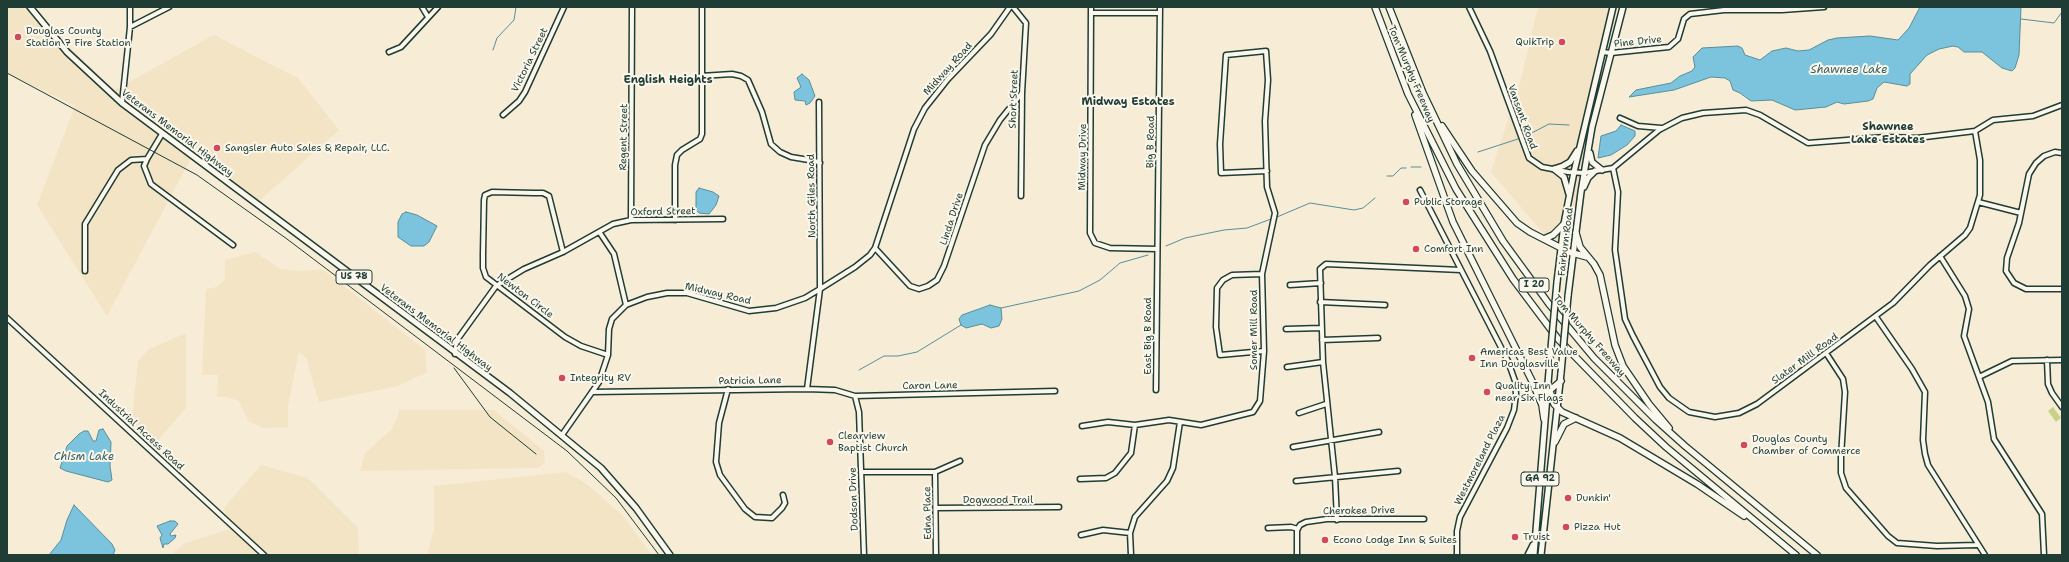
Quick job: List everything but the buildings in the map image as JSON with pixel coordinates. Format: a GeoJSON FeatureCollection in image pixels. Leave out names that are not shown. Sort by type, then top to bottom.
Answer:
{"type":"FeatureCollection","features":[{"type":"Feature","properties":{"kind":"highway","name":"Tom Murphy Freeway"},"geometry":{"type":"LineString","coordinates":[[1375,7],[1408,94],[1435,150],[1471,214],[1514,279],[1558,339],[1635,418],[1666,447],[1796,555]]}},
{"type":"Feature","properties":{"kind":"highway","name":"Tom Murphy Freeway"},"geometry":{"type":"LineString","coordinates":[[1389,7],[1423,94],[1473,193],[1524,271],[1568,328],[1594,358],[1685,446],[1817,555]]}},
{"type":"Feature","properties":{"kind":"highway"},"geometry":{"type":"LineString","coordinates":[[1408,94],[1452,222],[1532,381],[1542,405],[1544,419]]}},
{"type":"Feature","properties":{"kind":"highway"},"geometry":{"type":"LineString","coordinates":[[1423,94],[1462,158],[1493,197],[1517,223],[1544,239],[1587,258]]}},
{"type":"Feature","properties":{"kind":"highway"},"geometry":{"type":"LineString","coordinates":[[1544,239],[1553,235],[1564,224]]}},
{"type":"Feature","properties":{"kind":"highway"},"geometry":{"type":"LineString","coordinates":[[1576,233],[1580,247],[1587,258],[1594,264],[1600,275],[1615,345],[1624,366],[1649,404],[1685,446]]}},
{"type":"Feature","properties":{"kind":"highway"},"geometry":{"type":"LineString","coordinates":[[1532,381],[1540,390],[1548,391],[1560,381]]}},
{"type":"Feature","properties":{"kind":"highway"},"geometry":{"type":"LineString","coordinates":[[1548,385],[1548,391],[1558,409],[1609,432],[1641,450],[1697,484],[1775,537]]}},
{"type":"Feature","properties":{"kind":"highway"},"geometry":{"type":"LineString","coordinates":[[1554,442],[1564,424],[1576,418]]}},
{"type":"Feature","properties":{"kind":"main road","name":"Veterans Memorial Highway"},"geometry":{"type":"LineString","coordinates":[[30,7],[67,52],[122,103],[562,435],[602,468],[636,508],[670,555]]}},
{"type":"Feature","properties":{"kind":"main road","name":"Fairburn Road"},"geometry":{"type":"LineString","coordinates":[[1548,385],[1557,282],[1564,224],[1574,172],[1613,7]]}},
{"type":"Feature","properties":{"kind":"main road","name":"Fairburn Road"},"geometry":{"type":"LineString","coordinates":[[1541,555],[1558,409],[1568,296],[1581,192],[1601,90],[1623,7]]}},
{"type":"Feature","properties":{"kind":"main road"},"geometry":{"type":"LineString","coordinates":[[1590,142],[1590,159],[1602,170]]}},
{"type":"Feature","properties":{"kind":"main road"},"geometry":{"type":"LineString","coordinates":[[1554,169],[1570,162],[1580,147]]}},
{"type":"Feature","properties":{"kind":"main road"},"geometry":{"type":"LineString","coordinates":[[1554,169],[1564,177],[1569,197]]}},
{"type":"Feature","properties":{"kind":"main road"},"geometry":{"type":"LineString","coordinates":[[1581,192],[1588,178],[1595,171]]}},
{"type":"Feature","properties":{"kind":"main road","name":"GA 92"},"geometry":{"type":"LineString","coordinates":[[1534,555],[1544,419],[1548,391]]}},
{"type":"Feature","properties":{"kind":"main road"},"geometry":{"type":"LineString","coordinates":[[1528,555],[1535,541]]}},
{"type":"Feature","properties":{"kind":"street"},"geometry":{"type":"LineString","coordinates":[[122,103],[130,27],[130,7]]}},
{"type":"Feature","properties":{"kind":"street"},"geometry":{"type":"LineString","coordinates":[[130,27],[169,7]]}},
{"type":"Feature","properties":{"kind":"street"},"geometry":{"type":"LineString","coordinates":[[422,7],[428,17]]}},
{"type":"Feature","properties":{"kind":"street"},"geometry":{"type":"LineString","coordinates":[[389,52],[401,47],[438,7]]}},
{"type":"Feature","properties":{"kind":"street","name":"Victoria Street"},"geometry":{"type":"LineString","coordinates":[[503,115],[519,101],[525,92],[564,7]]}},
{"type":"Feature","properties":{"kind":"street","name":"Regent Street"},"geometry":{"type":"LineString","coordinates":[[631,220],[632,7]]}},
{"type":"Feature","properties":{"kind":"street"},"geometry":{"type":"LineString","coordinates":[[675,220],[675,165],[677,155],[682,150],[700,139],[702,134],[702,7]]}},
{"type":"Feature","properties":{"kind":"street","name":"Midway Road"},"geometry":{"type":"LineString","coordinates":[[562,435],[599,382],[608,355],[609,329],[612,319],[626,305],[647,297],[667,293],[687,293],[735,308],[762,311],[805,298],[855,267],[870,255],[875,248],[914,129],[925,108],[948,78],[991,34],[1010,7]]}},
{"type":"Feature","properties":{"kind":"street","name":"Short Street"},"geometry":{"type":"LineString","coordinates":[[1013,7],[1026,23],[1022,94],[1021,196]]}},
{"type":"Feature","properties":{"kind":"street","name":"Midway Drive"},"geometry":{"type":"LineString","coordinates":[[1091,7],[1090,233],[1095,243],[1110,248],[1157,248]]}},
{"type":"Feature","properties":{"kind":"street","name":"Big B Road"},"geometry":{"type":"LineString","coordinates":[[1156,282],[1160,139],[1160,7]]}},
{"type":"Feature","properties":{"kind":"street","name":"Vansant Road"},"geometry":{"type":"LineString","coordinates":[[1470,7],[1490,51],[1529,158],[1542,166],[1574,172],[1614,168]]}},
{"type":"Feature","properties":{"kind":"street","name":"Pine Drive"},"geometry":{"type":"LineString","coordinates":[[1602,52],[1611,53],[1669,47],[1678,39],[1684,19],[1690,14],[1724,10],[1782,10],[1824,7]]}},
{"type":"Feature","properties":{"kind":"street"},"geometry":{"type":"LineString","coordinates":[[1091,13],[1160,13]]}},
{"type":"Feature","properties":{"kind":"street","name":"Somer Mill Road"},"geometry":{"type":"LineString","coordinates":[[1082,426],[1108,422],[1135,425],[1169,420],[1201,425],[1253,412],[1260,401],[1264,351],[1262,274],[1275,213],[1268,188],[1267,171],[1265,121],[1268,80],[1266,51],[1226,55],[1220,144],[1221,173],[1267,171]]}},
{"type":"Feature","properties":{"kind":"street"},"geometry":{"type":"LineString","coordinates":[[701,76],[732,74],[741,76],[748,80],[762,112],[771,144],[780,152],[791,157],[815,160],[820,164]]}},
{"type":"Feature","properties":{"kind":"street","name":"Linda Drive"},"geometry":{"type":"LineString","coordinates":[[875,248],[910,286],[919,289],[928,286],[936,280],[944,266],[985,145],[1000,120],[1022,94]]}},
{"type":"Feature","properties":{"kind":"street","name":"North Giles Road"},"geometry":{"type":"LineString","coordinates":[[819,102],[820,289]]}},
{"type":"Feature","properties":{"kind":"street"},"geometry":{"type":"LineString","coordinates":[[1614,168],[1662,128],[1682,118],[1703,113],[1746,110],[1760,115],[1808,143],[1885,137],[1917,138],[1975,131],[1993,120],[2033,116],[2062,105]]}},
{"type":"Feature","properties":{"kind":"street"},"geometry":{"type":"LineString","coordinates":[[1620,118],[1638,126],[1662,128]]}},
{"type":"Feature","properties":{"kind":"street","name":"Slater Mill Road"},"geometry":{"type":"LineString","coordinates":[[1614,168],[1618,192],[1615,250],[1625,319],[1632,336],[1660,387],[1669,398],[1689,412],[1715,417],[1739,413],[1757,404],[1876,317],[1893,303],[1940,256],[1965,235],[1970,228],[1978,202],[1981,180],[1975,131]]}},
{"type":"Feature","properties":{"kind":"street"},"geometry":{"type":"LineString","coordinates":[[162,134],[144,166],[151,184],[233,245]]}},
{"type":"Feature","properties":{"kind":"street"},"geometry":{"type":"LineString","coordinates":[[2062,153],[2055,152],[2044,156],[2036,163],[2028,174],[2019,223],[2006,258],[2006,271],[2014,283],[2026,289],[2062,289]]}},
{"type":"Feature","properties":{"kind":"street"},"geometry":{"type":"LineString","coordinates":[[85,271],[85,224],[118,170],[131,160],[147,159]]}},
{"type":"Feature","properties":{"kind":"street","name":"Westmoreland Plaza"},"geometry":{"type":"LineString","coordinates":[[1420,190],[1510,363],[1515,381],[1516,394],[1514,410],[1507,428],[1460,517],[1456,544],[1457,554]]}},
{"type":"Feature","properties":{"kind":"street","name":"Newton Circle"},"geometry":{"type":"LineString","coordinates":[[563,252],[549,196],[543,193],[492,192],[485,194],[483,268],[486,277],[565,337],[581,346],[608,355]]}},
{"type":"Feature","properties":{"kind":"street"},"geometry":{"type":"LineString","coordinates":[[1978,202],[2021,213]]}},
{"type":"Feature","properties":{"kind":"street","name":"Oxford Street"},"geometry":{"type":"LineString","coordinates":[[496,286],[524,269],[563,252],[600,233],[613,224],[631,220],[723,219]]}},
{"type":"Feature","properties":{"kind":"street"},"geometry":{"type":"LineString","coordinates":[[600,233],[614,254],[626,305]]}},
{"type":"Feature","properties":{"kind":"street"},"geometry":{"type":"LineString","coordinates":[[1940,256],[1966,296],[1969,309],[1964,336],[1988,402],[1994,439],[2042,514],[2044,522],[2044,555]]}},
{"type":"Feature","properties":{"kind":"street"},"geometry":{"type":"LineString","coordinates":[[1337,520],[1335,477],[1326,404],[1323,362],[1320,269],[1326,264],[1461,270]]}},
{"type":"Feature","properties":{"kind":"street"},"geometry":{"type":"LineString","coordinates":[[1262,274],[1232,275],[1223,280],[1217,288],[1216,327],[1220,355],[1264,351]]}},
{"type":"Feature","properties":{"kind":"street","name":"East Big B Road"},"geometry":{"type":"LineString","coordinates":[[1156,282],[1156,390]]}},
{"type":"Feature","properties":{"kind":"street"},"geometry":{"type":"LineString","coordinates":[[1290,285],[1320,283]]}},
{"type":"Feature","properties":{"kind":"street"},"geometry":{"type":"LineString","coordinates":[[455,354],[457,340],[496,286]]}},
{"type":"Feature","properties":{"kind":"street"},"geometry":{"type":"LineString","coordinates":[[807,389],[820,289]]}},
{"type":"Feature","properties":{"kind":"street"},"geometry":{"type":"LineString","coordinates":[[1320,302],[1385,305]]}},
{"type":"Feature","properties":{"kind":"street"},"geometry":{"type":"LineString","coordinates":[[1876,317],[1922,384],[1925,392],[1923,440],[1928,466],[1977,545],[1985,555]]}},
{"type":"Feature","properties":{"kind":"street","name":"Industrial Access Road"},"geometry":{"type":"LineString","coordinates":[[7,318],[264,555]]}},
{"type":"Feature","properties":{"kind":"street"},"geometry":{"type":"LineString","coordinates":[[1286,329],[1321,328]]}},
{"type":"Feature","properties":{"kind":"street"},"geometry":{"type":"LineString","coordinates":[[1322,340],[1378,338]]}},
{"type":"Feature","properties":{"kind":"street"},"geometry":{"type":"LineString","coordinates":[[1826,353],[1843,379],[1846,392],[1841,457],[1841,473],[1846,488],[1888,536],[1897,543],[1937,546],[1977,545]]}},
{"type":"Feature","properties":{"kind":"street"},"geometry":{"type":"LineString","coordinates":[[2047,360],[2048,384],[2052,393],[2062,407]]}},
{"type":"Feature","properties":{"kind":"street"},"geometry":{"type":"LineString","coordinates":[[1979,378],[2012,361],[2062,360]]}},
{"type":"Feature","properties":{"kind":"street"},"geometry":{"type":"LineString","coordinates":[[1287,367],[1323,362]]}},
{"type":"Feature","properties":{"kind":"street"},"geometry":{"type":"LineString","coordinates":[[728,389],[719,423],[716,462],[720,475],[745,509],[755,517],[772,518],[778,514],[785,503],[783,495]]}},
{"type":"Feature","properties":{"kind":"street","name":"Patricia Lane"},"geometry":{"type":"LineString","coordinates":[[592,392],[807,389]]}},
{"type":"Feature","properties":{"kind":"street","name":"Caron Lane"},"geometry":{"type":"LineString","coordinates":[[807,389],[835,390],[855,396],[1055,391]]}},
{"type":"Feature","properties":{"kind":"street","name":"Dodson Drive"},"geometry":{"type":"LineString","coordinates":[[855,396],[859,412],[864,555]]}},
{"type":"Feature","properties":{"kind":"street"},"geometry":{"type":"LineString","coordinates":[[1299,413],[1326,404]]}},
{"type":"Feature","properties":{"kind":"street"},"geometry":{"type":"LineString","coordinates":[[1131,555],[1130,533],[1135,517],[1167,481],[1173,468],[1180,422]]}},
{"type":"Feature","properties":{"kind":"street"},"geometry":{"type":"LineString","coordinates":[[1080,479],[1106,478],[1115,473],[1131,454],[1135,425]]}},
{"type":"Feature","properties":{"kind":"street"},"geometry":{"type":"LineString","coordinates":[[1293,446],[1379,432]]}},
{"type":"Feature","properties":{"kind":"street"},"geometry":{"type":"LineString","coordinates":[[862,472],[935,472],[960,461]]}},
{"type":"Feature","properties":{"kind":"street"},"geometry":{"type":"LineString","coordinates":[[1296,481],[1398,471]]}},
{"type":"Feature","properties":{"kind":"street","name":"Edna Place"},"geometry":{"type":"LineString","coordinates":[[935,472],[936,555]]}},
{"type":"Feature","properties":{"kind":"street","name":"Dogwood Trail"},"geometry":{"type":"LineString","coordinates":[[936,508],[1059,508]]}},
{"type":"Feature","properties":{"kind":"street","name":"Cherokee Drive"},"geometry":{"type":"LineString","coordinates":[[1268,528],[1291,527],[1298,529],[1300,525],[1306,522],[1337,520],[1424,519]]}},
{"type":"Feature","properties":{"kind":"street"},"geometry":{"type":"LineString","coordinates":[[1297,555],[1298,529]]}},
{"type":"Feature","properties":{"kind":"street"},"geometry":{"type":"LineString","coordinates":[[1081,535],[1103,530],[1130,533]]}},
{"type":"Feature","properties":{"kind":"shaded area"},"geometry":{"type":"Polygon","coordinates":[[[7,7],[34,7],[63,41],[115,90],[214,35],[298,78],[339,130],[258,202],[196,149],[107,316],[37,205],[75,106],[7,73],[7,7]]]}},
{"type":"Feature","properties":{"kind":"shaded area"},"geometry":{"type":"Polygon","coordinates":[[[1538,7],[1618,7],[1593,104],[1566,260],[1491,172],[1521,79],[1538,7]]]}},
{"type":"Feature","properties":{"kind":"shaded area"},"geometry":{"type":"Polygon","coordinates":[[[255,252],[281,269],[303,271],[322,269],[425,350],[427,372],[398,386],[319,402],[306,358],[299,352],[288,406],[288,427],[263,428],[248,421],[239,401],[227,397],[217,397],[218,375],[202,375],[206,289],[217,287],[225,280],[225,260],[255,252]]]}},
{"type":"Feature","properties":{"kind":"shaded area"},"geometry":{"type":"Polygon","coordinates":[[[186,333],[186,408],[152,447],[131,428],[138,361],[149,349],[186,333]]]}},
{"type":"Feature","properties":{"kind":"shaded area"},"geometry":{"type":"Polygon","coordinates":[[[400,410],[494,410],[544,451],[545,462],[538,468],[360,471],[365,453],[392,429],[400,410]]]}},
{"type":"Feature","properties":{"kind":"shaded area"},"geometry":{"type":"Polygon","coordinates":[[[261,465],[308,478],[358,528],[359,555],[167,555],[172,554],[185,543],[230,529],[224,508],[261,465]]]}},
{"type":"Feature","properties":{"kind":"shaded area"},"geometry":{"type":"Polygon","coordinates":[[[566,472],[588,485],[623,516],[652,555],[427,555],[434,530],[434,486],[566,472]]]}},
{"type":"Feature","properties":{"kind":"green space"},"geometry":{"type":"Polygon","coordinates":[[[2053,407],[2061,418],[2056,422],[2048,411],[2053,407]]]}},
{"type":"Feature","properties":{"kind":"water","name":"Shawnee Lake"},"geometry":{"type":"Polygon","coordinates":[[[1920,7],[2021,7],[2019,55],[2015,68],[2012,71],[2002,68],[1982,52],[1964,52],[1958,47],[1953,46],[1939,49],[1927,55],[1910,74],[1910,84],[1907,86],[1884,82],[1877,88],[1873,99],[1868,101],[1844,104],[1837,102],[1826,107],[1795,110],[1772,100],[1751,101],[1733,90],[1730,81],[1725,78],[1711,77],[1674,90],[1629,97],[1636,90],[1671,83],[1680,76],[1692,71],[1695,67],[1693,57],[1702,48],[1738,46],[1742,48],[1745,55],[1760,60],[1772,51],[1786,48],[1798,51],[1809,50],[1828,40],[1837,38],[1870,36],[1898,40],[1909,28],[1920,7]]]}},
{"type":"Feature","properties":{"kind":"water"},"geometry":{"type":"Polygon","coordinates":[[[802,74],[809,80],[815,96],[810,103],[806,105],[805,101],[795,100],[794,92],[801,87],[797,78],[802,74]]]}},
{"type":"Feature","properties":{"kind":"water"},"geometry":{"type":"Polygon","coordinates":[[[1621,125],[1635,131],[1635,136],[1627,145],[1611,155],[1598,158],[1601,136],[1616,131],[1621,125]]]}},
{"type":"Feature","properties":{"kind":"water"},"geometry":{"type":"Polygon","coordinates":[[[699,188],[713,192],[719,196],[716,205],[709,214],[699,213],[696,210],[696,192],[699,188]]]}},
{"type":"Feature","properties":{"kind":"water"},"geometry":{"type":"Polygon","coordinates":[[[406,212],[417,215],[437,226],[429,242],[424,246],[411,246],[398,237],[398,222],[402,214],[406,212]]]}},
{"type":"Feature","properties":{"kind":"water"},"geometry":{"type":"Polygon","coordinates":[[[990,305],[1001,308],[1002,319],[999,326],[991,328],[982,324],[966,328],[961,325],[959,319],[962,315],[990,305]]]}},
{"type":"Feature","properties":{"kind":"water","name":"Chism Lake"},"geometry":{"type":"Polygon","coordinates":[[[103,429],[111,442],[110,466],[112,480],[108,482],[60,468],[67,446],[79,434],[84,431],[88,431],[93,441],[96,441],[99,430],[103,429]]]}},
{"type":"Feature","properties":{"kind":"water"},"geometry":{"type":"Polygon","coordinates":[[[74,505],[112,544],[115,550],[113,555],[49,555],[61,540],[67,520],[74,505]]]}},
{"type":"Feature","properties":{"kind":"water"},"geometry":{"type":"Polygon","coordinates":[[[170,521],[175,521],[178,524],[170,534],[171,536],[176,535],[175,538],[168,544],[164,544],[163,548],[160,538],[162,535],[157,526],[170,521]]]}},
{"type":"Feature","properties":{"kind":"waterway"},"geometry":{"type":"LineString","coordinates":[[493,50],[497,38],[514,20],[516,7]]}},
{"type":"Feature","properties":{"kind":"waterway"},"geometry":{"type":"LineString","coordinates":[[2021,19],[2054,23],[2062,12]]}},
{"type":"Feature","properties":{"kind":"waterway"},"geometry":{"type":"LineString","coordinates":[[1524,137],[1549,124],[1569,125]]}},
{"type":"Feature","properties":{"kind":"waterway"},"geometry":{"type":"LineString","coordinates":[[1478,152],[1521,138]]}},
{"type":"Feature","properties":{"kind":"waterway"},"geometry":{"type":"LineString","coordinates":[[1411,167],[1421,167]]}},
{"type":"Feature","properties":{"kind":"waterway"},"geometry":{"type":"LineString","coordinates":[[1387,176],[1393,176],[1401,168],[1406,168]]}},
{"type":"Feature","properties":{"kind":"waterway"},"geometry":{"type":"LineString","coordinates":[[1277,217],[1310,203],[1354,210],[1363,208],[1375,198]]}},
{"type":"Feature","properties":{"kind":"waterway"},"geometry":{"type":"LineString","coordinates":[[1166,246],[1185,238],[1224,230],[1247,228],[1271,219]]}},
{"type":"Feature","properties":{"kind":"waterway"},"geometry":{"type":"LineString","coordinates":[[1001,308],[1079,291],[1100,280],[1120,263],[1148,255]]}},
{"type":"Feature","properties":{"kind":"waterway"},"geometry":{"type":"LineString","coordinates":[[859,370],[884,356],[898,356],[917,352],[961,325]]}},
{"type":"Feature","properties":{"kind":"railway"},"geometry":{"type":"LineString","coordinates":[[7,73],[197,175],[287,239],[567,451],[616,498],[659,555]]}},
{"type":"Feature","properties":{"kind":"railway"},"geometry":{"type":"LineString","coordinates":[[454,368],[490,417],[536,454]]}},
{"type":"Feature","properties":{"kind":"place","name":"Douglas County Station 7 Fire Station"},"geometry":{"type":"Point","coordinates":[18,37]}},
{"type":"Feature","properties":{"kind":"place","name":"QuikTrip"},"geometry":{"type":"Point","coordinates":[1562,42]}},
{"type":"Feature","properties":{"kind":"place","name":"Sangsler Auto Sales & Repair, LLC."},"geometry":{"type":"Point","coordinates":[217,148]}},
{"type":"Feature","properties":{"kind":"place","name":"Public Storage"},"geometry":{"type":"Point","coordinates":[1406,202]}},
{"type":"Feature","properties":{"kind":"place","name":"Comfort Inn"},"geometry":{"type":"Point","coordinates":[1416,249]}},
{"type":"Feature","properties":{"kind":"place","name":"Americas Best Value Inn Douglasville"},"geometry":{"type":"Point","coordinates":[1472,358]}},
{"type":"Feature","properties":{"kind":"place","name":"Integrity RV"},"geometry":{"type":"Point","coordinates":[562,378]}},
{"type":"Feature","properties":{"kind":"place","name":"Quality Inn near Six Flags"},"geometry":{"type":"Point","coordinates":[1487,392]}},
{"type":"Feature","properties":{"kind":"place","name":"Clearview Baptist Church"},"geometry":{"type":"Point","coordinates":[830,442]}},
{"type":"Feature","properties":{"kind":"place","name":"Douglas County Chamber of Commerce"},"geometry":{"type":"Point","coordinates":[1744,445]}},
{"type":"Feature","properties":{"kind":"place","name":"Dunkin'"},"geometry":{"type":"Point","coordinates":[1568,498]}},
{"type":"Feature","properties":{"kind":"place","name":"Pizza Hut"},"geometry":{"type":"Point","coordinates":[1566,527]}},
{"type":"Feature","properties":{"kind":"place","name":"Truist"},"geometry":{"type":"Point","coordinates":[1515,537]}},
{"type":"Feature","properties":{"kind":"place","name":"Econo Lodge Inn & Suites"},"geometry":{"type":"Point","coordinates":[1325,540]}},
{"type":"Feature","properties":{"kind":"district","name":"English Heights"},"geometry":{"type":"Point","coordinates":[668,80]}},
{"type":"Feature","properties":{"kind":"district","name":"Midway Estates"},"geometry":{"type":"Point","coordinates":[1128,102]}},
{"type":"Feature","properties":{"kind":"district","name":"Shawnee Lake Estates"},"geometry":{"type":"Point","coordinates":[1888,133]}}]}
